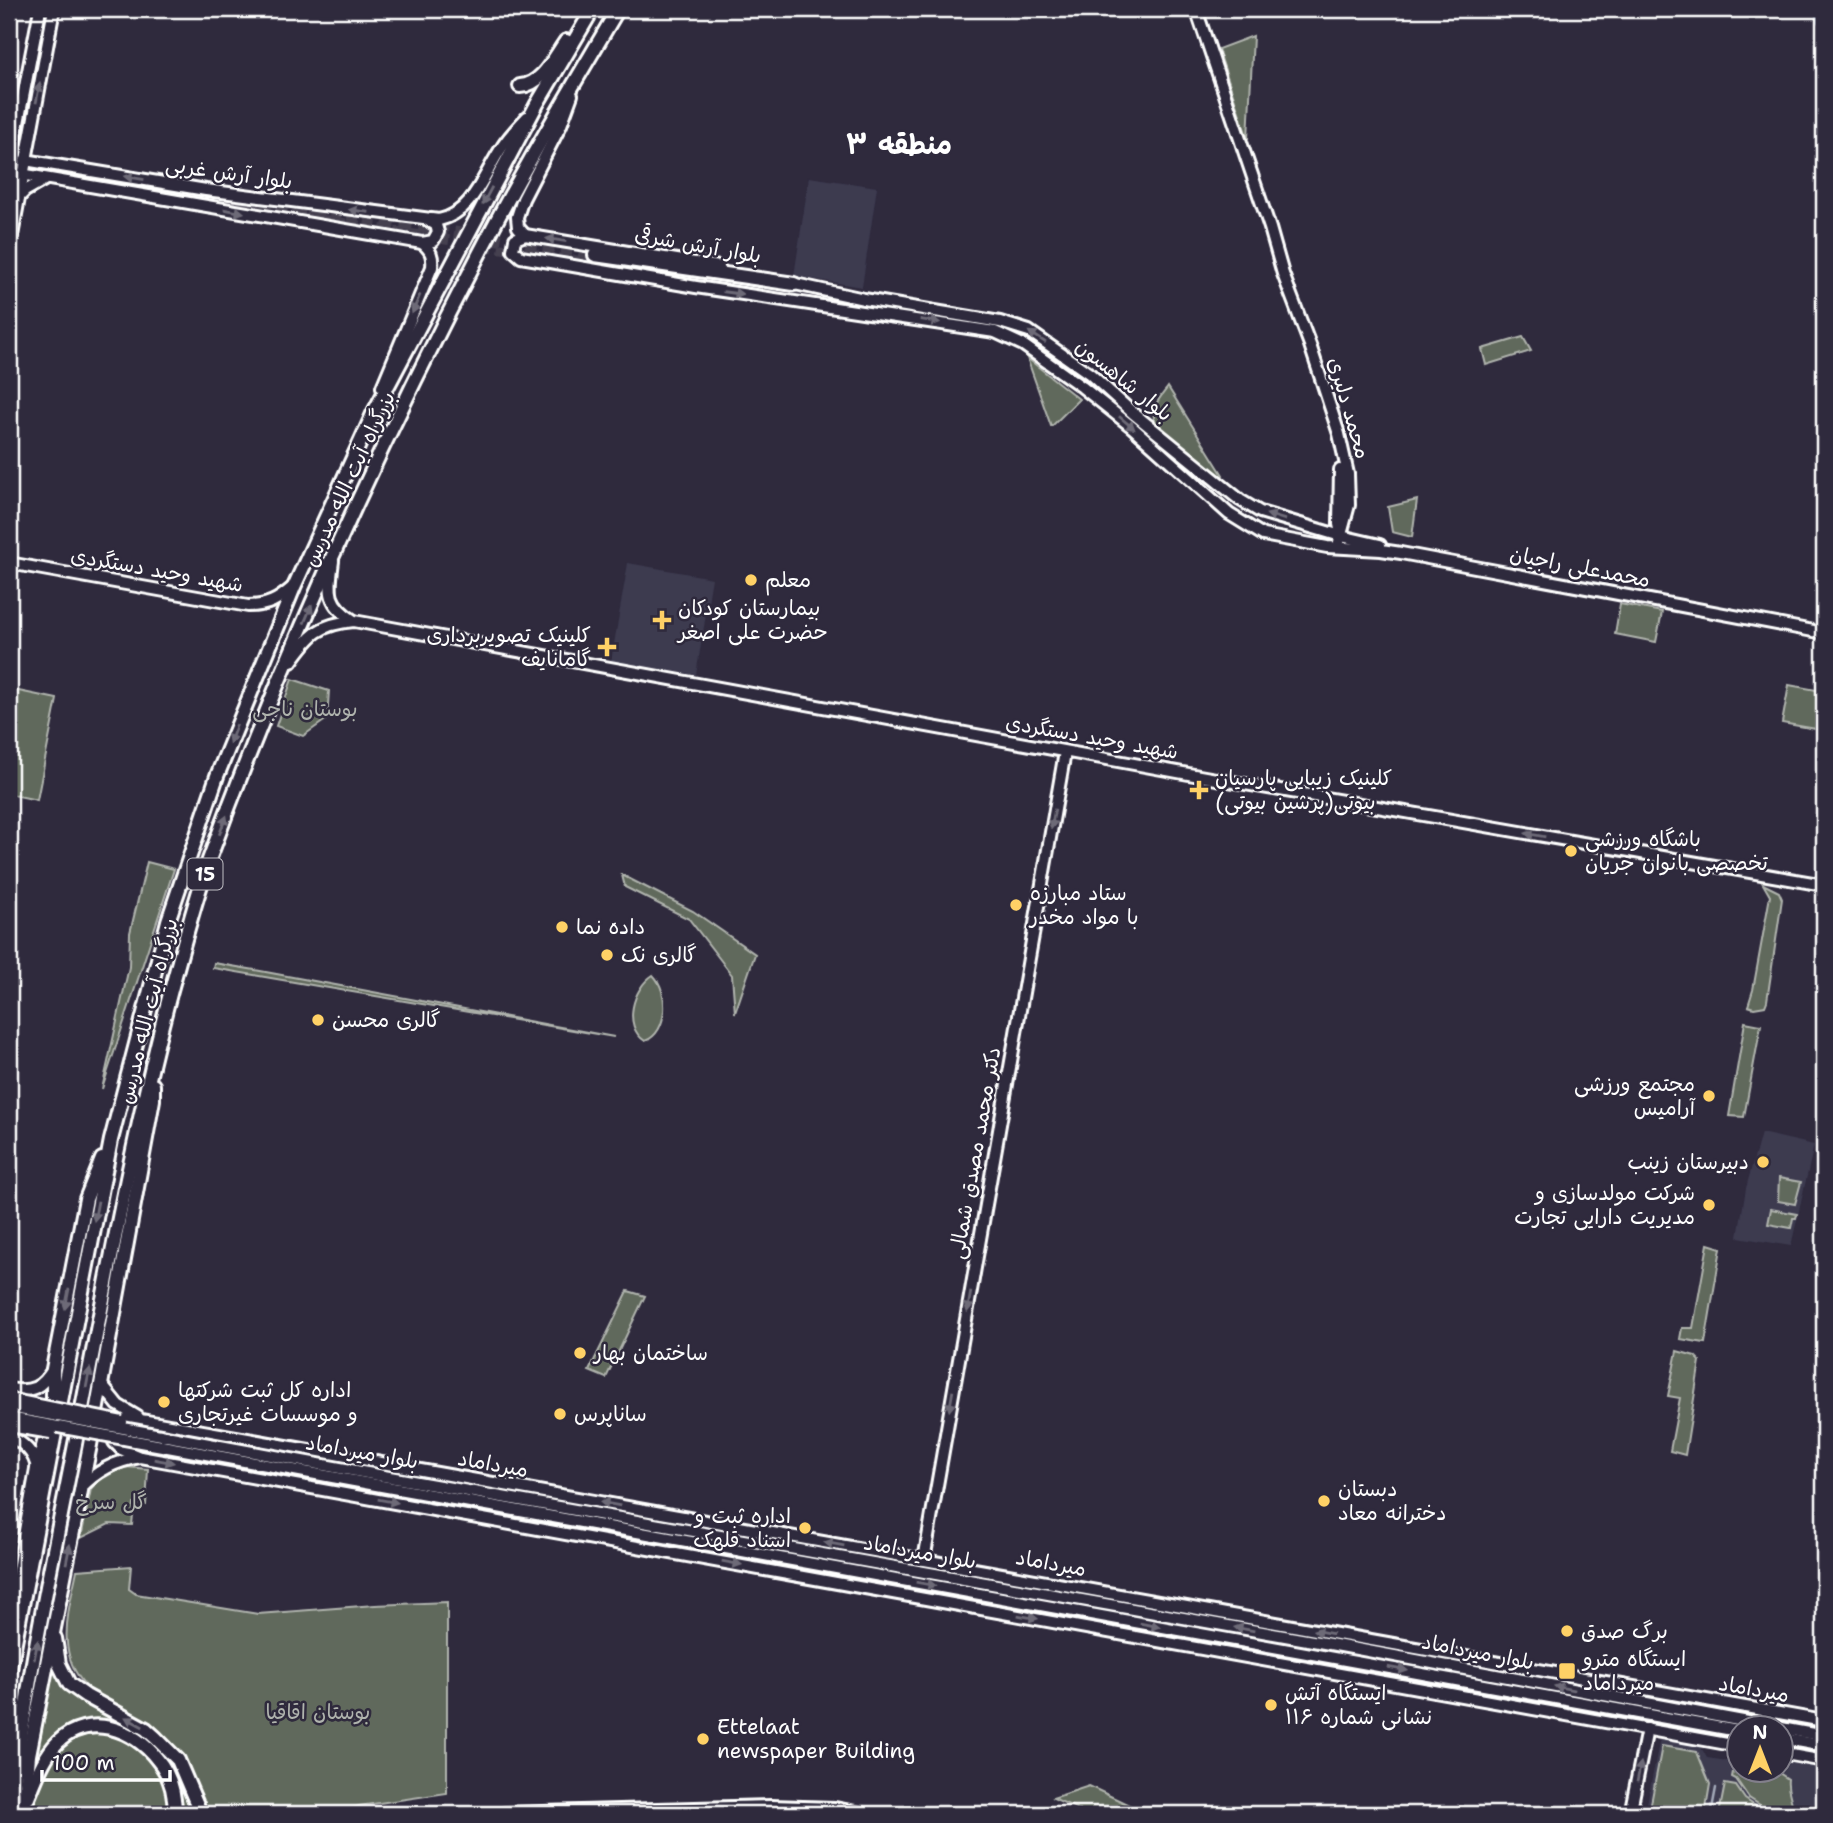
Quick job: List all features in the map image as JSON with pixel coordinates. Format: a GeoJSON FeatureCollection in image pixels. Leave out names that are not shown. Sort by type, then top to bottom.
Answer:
{"type":"FeatureCollection","features":[{"type":"Feature","properties":{"kind":"highway","name":"بزرگراه آیت الله مدرس"},"geometry":{"type":"LineString","coordinates":[[11,1814],[15,1772],[37,1644],[128,1170],[155,1053],[208,863],[282,672],[370,474],[489,235],[618,9]]}},
{"type":"Feature","properties":{"kind":"highway","name":"بزرگراه آیت الله مدرس"},"geometry":{"type":"LineString","coordinates":[[9,1673],[111,1140],[180,885],[221,765],[293,587],[369,423],[537,104],[591,13]]}},
{"type":"Feature","properties":{"kind":"highway"},"geometry":{"type":"LineString","coordinates":[[520,86],[531,86],[540,78],[570,34],[591,13]]}},
{"type":"Feature","properties":{"kind":"highway"},"geometry":{"type":"LineString","coordinates":[[593,259],[794,284]]}},
{"type":"Feature","properties":{"kind":"highway"},"geometry":{"type":"LineString","coordinates":[[23,1811],[29,1755],[153,1100],[155,1053]]}},
{"type":"Feature","properties":{"kind":"highway"},"geometry":{"type":"LineString","coordinates":[[9,1626],[37,1469],[54,1403],[53,1369],[86,1199],[111,1140]]}},
{"type":"Feature","properties":{"kind":"highway"},"geometry":{"type":"LineString","coordinates":[[57,1609],[55,1646],[65,1679],[86,1696],[156,1738],[178,1760],[201,1814]]}},
{"type":"Feature","properties":{"kind":"highway"},"geometry":{"type":"LineString","coordinates":[[23,1811],[42,1764],[59,1741],[81,1729],[106,1727],[128,1734],[159,1760],[172,1789],[176,1814]]}},
{"type":"Feature","properties":{"kind":"highway"},"geometry":{"type":"LineString","coordinates":[[505,1814],[771,1807],[835,1809],[862,1814]]}},
{"type":"Feature","properties":{"kind":"main road"},"geometry":{"type":"LineString","coordinates":[[9,171],[40,9]]}},
{"type":"Feature","properties":{"kind":"main road"},"geometry":{"type":"LineString","coordinates":[[9,252],[54,9]]}},
{"type":"Feature","properties":{"kind":"main road","name":"محمد دلیری"},"geometry":{"type":"LineString","coordinates":[[1190,9],[1333,432],[1341,477],[1339,524],[1335,544]]}},
{"type":"Feature","properties":{"kind":"main road","name":"محمد دلیری"},"geometry":{"type":"LineString","coordinates":[[1196,9],[1270,228],[1285,282],[1310,345],[1339,434],[1348,474],[1349,505],[1335,544]]}},
{"type":"Feature","properties":{"kind":"main road"},"geometry":{"type":"LineString","coordinates":[[525,235],[518,227],[517,217],[523,199],[561,125],[579,77]]}},
{"type":"Feature","properties":{"kind":"main road"},"geometry":{"type":"LineString","coordinates":[[427,220],[453,218],[461,211],[502,147],[537,104]]}},
{"type":"Feature","properties":{"kind":"main road"},"geometry":{"type":"LineString","coordinates":[[9,140],[17,129]]}},
{"type":"Feature","properties":{"kind":"main road","name":"بلوار آرش غربی"},"geometry":{"type":"LineString","coordinates":[[25,160],[206,190],[427,220]]}},
{"type":"Feature","properties":{"kind":"main road","name":"بلوار آرش غربی"},"geometry":{"type":"LineString","coordinates":[[9,171],[422,243]]}},
{"type":"Feature","properties":{"kind":"main road"},"geometry":{"type":"LineString","coordinates":[[19,198],[25,191],[46,179]]}},
{"type":"Feature","properties":{"kind":"main road","name":"بلوار آرش غربی"},"geometry":{"type":"LineString","coordinates":[[65,182],[86,181],[192,199]]}},
{"type":"Feature","properties":{"kind":"main road"},"geometry":{"type":"LineString","coordinates":[[422,243],[433,241],[438,232],[436,225],[427,220]]}},
{"type":"Feature","properties":{"kind":"main road","name":"بلوار آرش شرقی"},"geometry":{"type":"LineString","coordinates":[[525,235],[692,262],[794,284],[863,305],[696,287],[521,257],[513,250],[513,244],[515,239],[525,235]]}},
{"type":"Feature","properties":{"kind":"main road"},"geometry":{"type":"LineString","coordinates":[[369,423],[399,342],[432,267],[430,249],[422,243]]}},
{"type":"Feature","properties":{"kind":"main road","name":"بلوار آرش شرقی"},"geometry":{"type":"LineString","coordinates":[[593,259],[696,287]]}},
{"type":"Feature","properties":{"kind":"main road","name":"بلوار شاهسون"},"geometry":{"type":"LineString","coordinates":[[863,305],[1000,322],[1029,331],[1090,374],[1133,413],[1240,500],[1260,512],[1335,544]]}},
{"type":"Feature","properties":{"kind":"main road","name":"بلوار شاهسون"},"geometry":{"type":"LineString","coordinates":[[863,305],[996,332],[1023,345],[1132,427],[1229,514],[1263,534],[1335,544]]}},
{"type":"Feature","properties":{"kind":"main road"},"geometry":{"type":"LineString","coordinates":[[1056,368],[1064,367],[1067,358]]}},
{"type":"Feature","properties":{"kind":"main road","name":"محمدعلی راجیان"},"geometry":{"type":"LineString","coordinates":[[1335,544],[1824,625]]}},
{"type":"Feature","properties":{"kind":"main road","name":"محمدعلی راجیان"},"geometry":{"type":"LineString","coordinates":[[1335,544],[1401,553],[1824,632]]}},
{"type":"Feature","properties":{"kind":"main road"},"geometry":{"type":"LineString","coordinates":[[335,552],[331,598],[339,611],[354,621]]}},
{"type":"Feature","properties":{"kind":"main road","name":"شهید وحید دستگردی"},"geometry":{"type":"LineString","coordinates":[[9,563],[248,606],[265,606],[280,599],[293,587]]}},
{"type":"Feature","properties":{"kind":"main road","name":"شهید وحید دستگردی"},"geometry":{"type":"LineString","coordinates":[[282,672],[319,628],[333,623],[354,621],[1065,752],[1824,885]]}},
{"type":"Feature","properties":{"kind":"main road","name":"دکتر محمد مصدق شمالی"},"geometry":{"type":"LineString","coordinates":[[924,1560],[1065,752]]}},
{"type":"Feature","properties":{"kind":"main road"},"geometry":{"type":"LineString","coordinates":[[9,1389],[35,1389],[43,1384],[53,1369]]}},
{"type":"Feature","properties":{"kind":"main road"},"geometry":{"type":"LineString","coordinates":[[101,1384],[118,1405],[147,1421]]}},
{"type":"Feature","properties":{"kind":"main road"},"geometry":{"type":"LineString","coordinates":[[9,1399],[101,1416],[161,1441]]}},
{"type":"Feature","properties":{"kind":"main road","name":"بلوار میرداماد"},"geometry":{"type":"LineString","coordinates":[[9,1407],[161,1441],[809,1563],[1724,1728]]}},
{"type":"Feature","properties":{"kind":"main road"},"geometry":{"type":"LineString","coordinates":[[147,1421],[123,1419],[114,1428],[113,1437],[117,1445],[140,1457],[1724,1743]]}},
{"type":"Feature","properties":{"kind":"main road","name":"میرداماد"},"geometry":{"type":"LineString","coordinates":[[147,1421],[1824,1721]]}},
{"type":"Feature","properties":{"kind":"main road"},"geometry":{"type":"LineString","coordinates":[[9,1422],[11,1437],[33,1455],[37,1469]]}},
{"type":"Feature","properties":{"kind":"main road","name":"بلوار میرداماد"},"geometry":{"type":"LineString","coordinates":[[9,1422],[161,1441]]}},
{"type":"Feature","properties":{"kind":"main road"},"geometry":{"type":"LineString","coordinates":[[224,1471],[235,1464],[239,1457],[241,1447],[233,1437]]}},
{"type":"Feature","properties":{"kind":"main road"},"geometry":{"type":"LineString","coordinates":[[267,1443],[260,1447],[256,1459],[260,1469],[272,1480]]}},
{"type":"Feature","properties":{"kind":"main road"},"geometry":{"type":"LineString","coordinates":[[81,1488],[90,1477],[105,1467],[140,1457]]}},
{"type":"Feature","properties":{"kind":"main road","name":"بلوار میرداماد"},"geometry":{"type":"LineString","coordinates":[[377,1480],[688,1531],[1341,1646],[1824,1736]]}},
{"type":"Feature","properties":{"kind":"main road"},"geometry":{"type":"LineString","coordinates":[[688,1531],[750,1529]]}},
{"type":"Feature","properties":{"kind":"main road"},"geometry":{"type":"LineString","coordinates":[[809,1563],[834,1582]]}},
{"type":"Feature","properties":{"kind":"main road"},"geometry":{"type":"LineString","coordinates":[[960,1605],[1020,1601]]}},
{"type":"Feature","properties":{"kind":"main road"},"geometry":{"type":"LineString","coordinates":[[1341,1646],[1381,1642]]}},
{"type":"Feature","properties":{"kind":"main road"},"geometry":{"type":"LineString","coordinates":[[1630,1814],[1647,1729]]}},
{"type":"Feature","properties":{"kind":"main road"},"geometry":{"type":"LineString","coordinates":[[1794,1741],[1824,1746]]}},
{"type":"Feature","properties":{"kind":"main road"},"geometry":{"type":"LineString","coordinates":[[1794,1756],[1824,1761]]}},
{"type":"Feature","properties":{"kind":"shaded area"},"geometry":{"type":"Polygon","coordinates":[[[809,177],[877,187],[862,287],[794,276],[809,177]]]}},
{"type":"Feature","properties":{"kind":"shaded area","name":"بیمارستان کودکان حضرت علی اصغر"},"geometry":{"type":"Polygon","coordinates":[[[628,563],[712,578],[696,675],[611,661],[628,563]]]}},
{"type":"Feature","properties":{"kind":"shaded area"},"geometry":{"type":"Polygon","coordinates":[[[1761,1133],[1814,1145],[1791,1246],[1738,1237],[1746,1188],[1761,1133]]]}},
{"type":"Feature","properties":{"kind":"shaded area"},"geometry":{"type":"Polygon","coordinates":[[[1660,1738],[1699,1744],[1707,1758],[1724,1760],[1724,1784],[1794,1784],[1794,1762],[1824,1767],[1824,1814],[1645,1814],[1660,1738]]]}},
{"type":"Feature","properties":{"kind":"green space"},"geometry":{"type":"Polygon","coordinates":[[[1253,36],[1248,139],[1218,49],[1253,36]]]}},
{"type":"Feature","properties":{"kind":"green space"},"geometry":{"type":"Polygon","coordinates":[[[1523,337],[1531,351],[1486,365],[1482,349],[1523,337]]]}},
{"type":"Feature","properties":{"kind":"green space"},"geometry":{"type":"Polygon","coordinates":[[[1027,358],[1079,399],[1052,426],[1051,426],[1027,358]]]}},
{"type":"Feature","properties":{"kind":"green space"},"geometry":{"type":"Polygon","coordinates":[[[1168,387],[1223,475],[1219,478],[1155,423],[1155,408],[1168,387]]]}},
{"type":"Feature","properties":{"kind":"green space"},"geometry":{"type":"Polygon","coordinates":[[[1417,500],[1412,537],[1392,532],[1388,507],[1417,500]]]}},
{"type":"Feature","properties":{"kind":"green space"},"geometry":{"type":"Polygon","coordinates":[[[1620,604],[1662,612],[1656,642],[1615,634],[1620,604]]]}},
{"type":"Feature","properties":{"kind":"green space","name":"بوستان ناجی"},"geometry":{"type":"Polygon","coordinates":[[[292,679],[329,691],[327,719],[303,736],[276,726],[292,679]]]}},
{"type":"Feature","properties":{"kind":"green space"},"geometry":{"type":"Polygon","coordinates":[[[1789,685],[1822,691],[1816,729],[1782,723],[1789,685]]]}},
{"type":"Feature","properties":{"kind":"green space"},"geometry":{"type":"Polygon","coordinates":[[[9,689],[57,699],[37,800],[9,794],[9,689]]]}},
{"type":"Feature","properties":{"kind":"green space"},"geometry":{"type":"Polygon","coordinates":[[[147,862],[174,869],[102,1089],[129,967],[130,933],[147,862]]]}},
{"type":"Feature","properties":{"kind":"green space"},"geometry":{"type":"Polygon","coordinates":[[[622,875],[693,911],[755,954],[735,1013],[732,975],[689,919],[625,887],[622,875]]]}},
{"type":"Feature","properties":{"kind":"green space"},"geometry":{"type":"Polygon","coordinates":[[[1763,884],[1779,892],[1782,899],[1767,1001],[1765,1006],[1754,1008],[1748,1006],[1770,896],[1763,884]]]}},
{"type":"Feature","properties":{"kind":"green space"},"geometry":{"type":"Polygon","coordinates":[[[214,963],[255,970],[614,1037],[213,968],[214,963]]]}},
{"type":"Feature","properties":{"kind":"green space"},"geometry":{"type":"Polygon","coordinates":[[[653,975],[662,991],[664,1011],[659,1029],[645,1041],[634,1026],[633,1007],[640,989],[653,975]]]}},
{"type":"Feature","properties":{"kind":"green space"},"geometry":{"type":"Polygon","coordinates":[[[1745,1022],[1761,1025],[1744,1117],[1729,1116],[1745,1022]]]}},
{"type":"Feature","properties":{"kind":"green space"},"geometry":{"type":"Polygon","coordinates":[[[1779,1178],[1801,1182],[1795,1204],[1778,1201],[1779,1178]]]}},
{"type":"Feature","properties":{"kind":"green space"},"geometry":{"type":"Polygon","coordinates":[[[1771,1209],[1797,1214],[1796,1218],[1793,1218],[1791,1228],[1768,1224],[1771,1209]]]}},
{"type":"Feature","properties":{"kind":"green space"},"geometry":{"type":"Polygon","coordinates":[[[1708,1244],[1721,1248],[1705,1343],[1680,1339],[1682,1328],[1693,1328],[1708,1244]]]}},
{"type":"Feature","properties":{"kind":"green space"},"geometry":{"type":"Polygon","coordinates":[[[628,1291],[645,1296],[606,1378],[589,1371],[628,1291]]]}},
{"type":"Feature","properties":{"kind":"green space"},"geometry":{"type":"Polygon","coordinates":[[[1677,1351],[1695,1356],[1700,1361],[1685,1455],[1670,1451],[1680,1398],[1668,1396],[1677,1351]]]}},
{"type":"Feature","properties":{"kind":"green space","name":"گل سرخ"},"geometry":{"type":"Polygon","coordinates":[[[126,1467],[148,1469],[146,1505],[134,1504],[132,1525],[109,1524],[81,1538],[91,1489],[107,1475],[126,1467]]]}},
{"type":"Feature","properties":{"kind":"green space","name":"بوستان اقاقیا"},"geometry":{"type":"Polygon","coordinates":[[[131,1566],[129,1589],[136,1594],[258,1614],[447,1602],[447,1793],[359,1806],[336,1814],[209,1814],[179,1756],[167,1740],[142,1720],[90,1690],[70,1660],[67,1646],[68,1616],[77,1570],[131,1566]]]}},
{"type":"Feature","properties":{"kind":"green space"},"geometry":{"type":"Polygon","coordinates":[[[52,1661],[58,1676],[149,1738],[172,1768],[193,1814],[179,1814],[176,1790],[126,1729],[69,1732],[59,1736],[37,1753],[52,1661]]]}},
{"type":"Feature","properties":{"kind":"green space"},"geometry":{"type":"Polygon","coordinates":[[[108,1733],[135,1744],[153,1763],[164,1786],[172,1814],[32,1814],[43,1773],[61,1746],[78,1737],[108,1733]]]}},
{"type":"Feature","properties":{"kind":"green space"},"geometry":{"type":"Polygon","coordinates":[[[1662,1746],[1697,1752],[1710,1784],[1705,1814],[1649,1814],[1662,1746]]]}},
{"type":"Feature","properties":{"kind":"green space"},"geometry":{"type":"Polygon","coordinates":[[[1725,1784],[1736,1786],[1745,1799],[1767,1814],[1719,1814],[1725,1784]]]}},
{"type":"Feature","properties":{"kind":"green space"},"geometry":{"type":"Polygon","coordinates":[[[1739,1784],[1788,1784],[1792,1814],[1774,1814],[1749,1798],[1739,1784]]]}},
{"type":"Feature","properties":{"kind":"green space"},"geometry":{"type":"Polygon","coordinates":[[[1089,1786],[1148,1814],[1089,1814],[1053,1798],[1089,1786]]]}},
{"type":"Feature","properties":{"kind":"waterway"},"geometry":{"type":"LineString","coordinates":[[1821,9],[1824,19]]}},
{"type":"Feature","properties":{"kind":"waterway"},"geometry":{"type":"LineString","coordinates":[[1711,1814],[1716,1788]]}},
{"type":"Feature","properties":{"kind":"tunnel"},"geometry":{"type":"LineString","coordinates":[[9,166],[595,255]]}},
{"type":"Feature","properties":{"kind":"tunnel"},"geometry":{"type":"LineString","coordinates":[[232,205],[591,263]]}},
{"type":"Feature","properties":{"kind":"place","name":"معلم"},"geometry":{"type":"Point","coordinates":[751,580]}},
{"type":"Feature","properties":{"kind":"place","name":"بیمارستان کودکان حضرت علی اصغر"},"geometry":{"type":"Point","coordinates":[662,620]}},
{"type":"Feature","properties":{"kind":"place","name":"کلینیک تصویربرداری گامانایف"},"geometry":{"type":"Point","coordinates":[607,647]}},
{"type":"Feature","properties":{"kind":"place","name":"کلینیک زیبایی پارسیان بیوتی(پرشین بیوتی)"},"geometry":{"type":"Point","coordinates":[1199,790]}},
{"type":"Feature","properties":{"kind":"place","name":"باشگاه ورزشی تخصصی بانوان جریان"},"geometry":{"type":"Point","coordinates":[1571,851]}},
{"type":"Feature","properties":{"kind":"place","name":"ستاد مبارزه با مواد مخدر"},"geometry":{"type":"Point","coordinates":[1016,905]}},
{"type":"Feature","properties":{"kind":"place","name":"داده نما"},"geometry":{"type":"Point","coordinates":[562,927]}},
{"type":"Feature","properties":{"kind":"place","name":"گالری نک"},"geometry":{"type":"Point","coordinates":[607,955]}},
{"type":"Feature","properties":{"kind":"place","name":"گالری محسن"},"geometry":{"type":"Point","coordinates":[318,1020]}},
{"type":"Feature","properties":{"kind":"place","name":"مجتمع ورزشی آرامیس"},"geometry":{"type":"Point","coordinates":[1709,1096]}},
{"type":"Feature","properties":{"kind":"place","name":"دبیرستان زینب"},"geometry":{"type":"Point","coordinates":[1763,1162]}},
{"type":"Feature","properties":{"kind":"place","name":"شرکت مولدسازی و مدیریت دارایی تجارت"},"geometry":{"type":"Point","coordinates":[1709,1205]}},
{"type":"Feature","properties":{"kind":"place","name":"ساختمان بهار"},"geometry":{"type":"Point","coordinates":[580,1353]}},
{"type":"Feature","properties":{"kind":"place","name":"اداره کل ثبت شرکتها و موسسات غیرتجاری"},"geometry":{"type":"Point","coordinates":[164,1402]}},
{"type":"Feature","properties":{"kind":"place","name":"ساناپرس"},"geometry":{"type":"Point","coordinates":[560,1414]}},
{"type":"Feature","properties":{"kind":"place","name":"دبستان دخترانه معاد"},"geometry":{"type":"Point","coordinates":[1324,1501]}},
{"type":"Feature","properties":{"kind":"place","name":"اداره ثبت و اسناد قلهک"},"geometry":{"type":"Point","coordinates":[805,1528]}},
{"type":"Feature","properties":{"kind":"place","name":"برگ صدق"},"geometry":{"type":"Point","coordinates":[1567,1631]}},
{"type":"Feature","properties":{"kind":"place","name":"ایستگاه مترو میرداماد"},"geometry":{"type":"Point","coordinates":[1567,1671]}},
{"type":"Feature","properties":{"kind":"place","name":"ایستگاه آتش نشانی شماره ۱۱۶"},"geometry":{"type":"Point","coordinates":[1271,1705]}},
{"type":"Feature","properties":{"kind":"place","name":"Ettelaat newspaper Building"},"geometry":{"type":"Point","coordinates":[703,1739]}},
{"type":"Feature","properties":{"kind":"district","name":"منطقه ۳"},"geometry":{"type":"Point","coordinates":[899,144]}}]}
